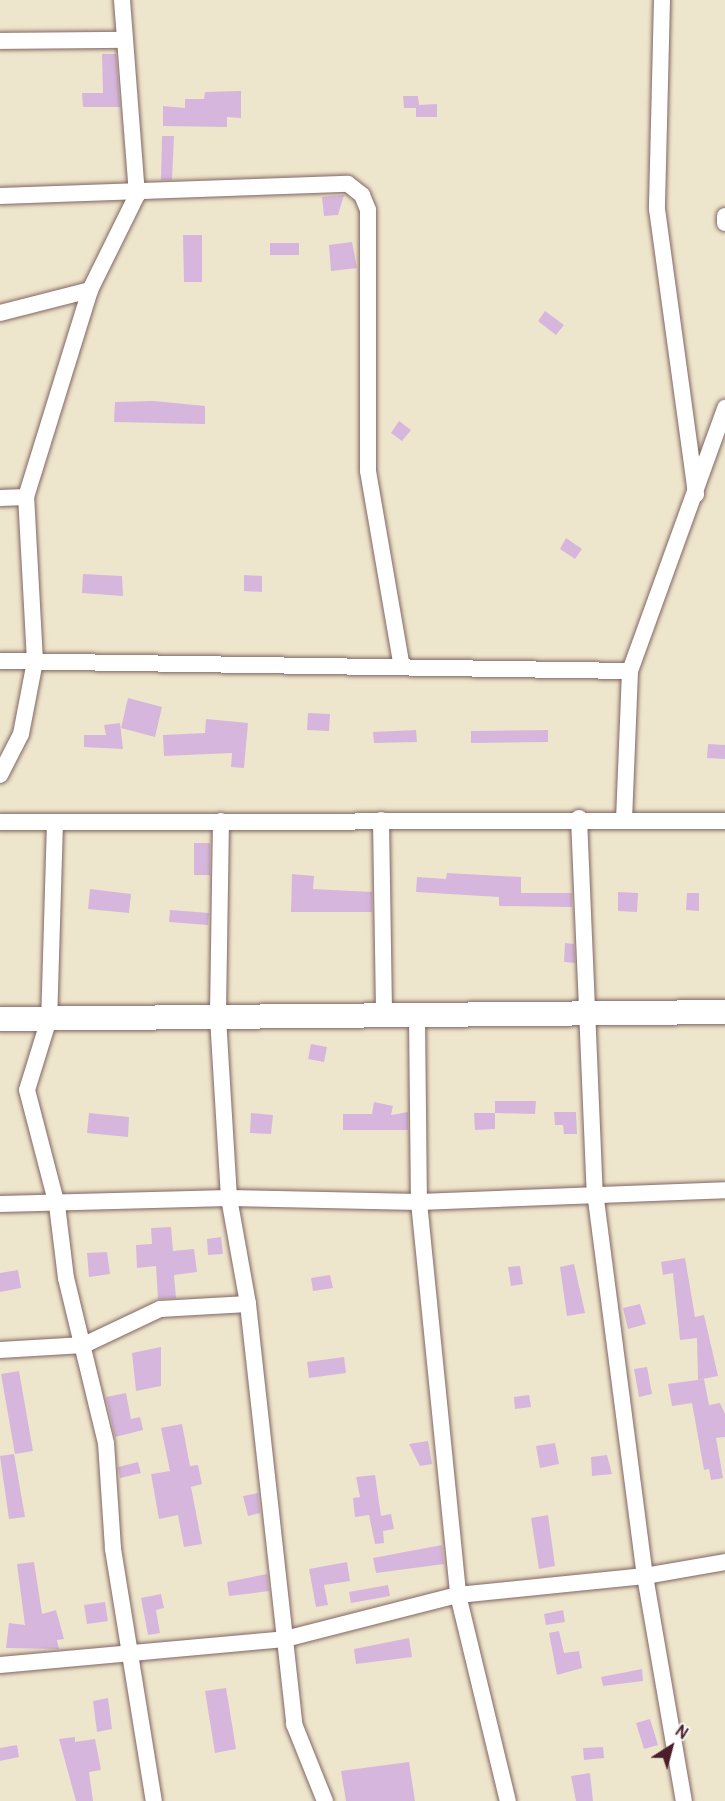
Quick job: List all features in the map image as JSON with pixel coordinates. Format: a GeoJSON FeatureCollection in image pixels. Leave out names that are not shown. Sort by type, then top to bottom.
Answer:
{"type":"FeatureCollection","features":[{"type":"Feature","properties":{"kind":"street"},"geometry":{"type":"LineString","coordinates":[[0,775],[21,734],[35,662],[26,497],[90,290],[136,195],[123,40],[122,0]]}},
{"type":"Feature","properties":{"kind":"street"},"geometry":{"type":"LineString","coordinates":[[662,0],[657,210],[696,494]]}},
{"type":"Feature","properties":{"kind":"street"},"geometry":{"type":"LineString","coordinates":[[0,41],[123,40]]}},
{"type":"Feature","properties":{"kind":"street"},"geometry":{"type":"LineString","coordinates":[[0,196],[136,195],[348,184],[362,195],[368,210],[368,471],[402,667]]}},
{"type":"Feature","properties":{"kind":"street"},"geometry":{"type":"LineString","coordinates":[[725,216],[725,223]]}},
{"type":"Feature","properties":{"kind":"street"},"geometry":{"type":"LineString","coordinates":[[0,313],[90,290]]}},
{"type":"Feature","properties":{"kind":"street"},"geometry":{"type":"LineString","coordinates":[[624,818],[630,671],[696,494],[725,408]]}},
{"type":"Feature","properties":{"kind":"street"},"geometry":{"type":"LineString","coordinates":[[0,498],[26,497]]}},
{"type":"Feature","properties":{"kind":"street"},"geometry":{"type":"LineString","coordinates":[[0,661],[630,671]]}},
{"type":"Feature","properties":{"kind":"street"},"geometry":{"type":"LineString","coordinates":[[579,818],[590,1012],[595,1192],[645,1576],[684,1801]]}},
{"type":"Feature","properties":{"kind":"street"},"geometry":{"type":"LineString","coordinates":[[0,822],[579,818],[725,821]]}},
{"type":"Feature","properties":{"kind":"street"},"geometry":{"type":"LineString","coordinates":[[381,820],[384,1018]]}},
{"type":"Feature","properties":{"kind":"street"},"geometry":{"type":"LineString","coordinates":[[221,821],[218,1018],[229,1198],[248,1304],[294,1724],[325,1801]]}},
{"type":"Feature","properties":{"kind":"street"},"geometry":{"type":"LineString","coordinates":[[55,822],[49,1019],[27,1090],[57,1205],[66,1278],[106,1443],[112,1549],[133,1654],[154,1801]]}},
{"type":"Feature","properties":{"kind":"street"},"geometry":{"type":"LineString","coordinates":[[0,1019],[384,1018],[590,1012],[725,1012]]}},
{"type":"Feature","properties":{"kind":"street"},"geometry":{"type":"LineString","coordinates":[[417,1017],[419,1202],[458,1595],[508,1801]]}},
{"type":"Feature","properties":{"kind":"street"},"geometry":{"type":"LineString","coordinates":[[0,1204],[57,1205],[229,1198],[419,1202],[595,1192],[725,1190]]}},
{"type":"Feature","properties":{"kind":"street"},"geometry":{"type":"LineString","coordinates":[[0,1350],[84,1345],[160,1309],[248,1304]]}},
{"type":"Feature","properties":{"kind":"street"},"geometry":{"type":"LineString","coordinates":[[0,1665],[285,1639],[458,1595],[645,1576],[725,1562]]}},
{"type":"Feature","properties":{"kind":"building"},"geometry":{"type":"Polygon","coordinates":[[[102,54],[116,54],[120,107],[83,107],[82,93],[103,93],[102,54]]]}},
{"type":"Feature","properties":{"kind":"building"},"geometry":{"type":"Polygon","coordinates":[[[241,91],[241,118],[227,117],[227,127],[163,126],[163,106],[185,108],[185,99],[204,99],[205,92],[241,91]]]}},
{"type":"Feature","properties":{"kind":"building"},"geometry":{"type":"Polygon","coordinates":[[[403,96],[418,96],[419,105],[437,104],[437,117],[416,117],[416,108],[404,108],[403,96]]]}},
{"type":"Feature","properties":{"kind":"building"},"geometry":{"type":"Polygon","coordinates":[[[162,136],[174,136],[172,180],[161,180],[162,136]]]}},
{"type":"Feature","properties":{"kind":"building"},"geometry":{"type":"Polygon","coordinates":[[[344,195],[338,215],[324,216],[322,197],[344,195]]]}},
{"type":"Feature","properties":{"kind":"building"},"geometry":{"type":"Polygon","coordinates":[[[183,235],[202,235],[202,282],[184,282],[183,235]]]}},
{"type":"Feature","properties":{"kind":"building"},"geometry":{"type":"Polygon","coordinates":[[[352,242],[357,268],[331,271],[329,245],[352,242]]]}},
{"type":"Feature","properties":{"kind":"building"},"geometry":{"type":"Polygon","coordinates":[[[270,243],[299,243],[299,255],[270,255],[270,243]]]}},
{"type":"Feature","properties":{"kind":"building"},"geometry":{"type":"Polygon","coordinates":[[[545,311],[564,325],[556,335],[538,321],[545,311]]]}},
{"type":"Feature","properties":{"kind":"building"},"geometry":{"type":"Polygon","coordinates":[[[154,401],[205,406],[205,424],[114,422],[115,402],[154,401]]]}},
{"type":"Feature","properties":{"kind":"building"},"geometry":{"type":"Polygon","coordinates":[[[399,421],[411,430],[402,441],[391,433],[399,421]]]}},
{"type":"Feature","properties":{"kind":"building"},"geometry":{"type":"Polygon","coordinates":[[[566,538],[582,549],[575,559],[560,549],[566,538]]]}},
{"type":"Feature","properties":{"kind":"building"},"geometry":{"type":"Polygon","coordinates":[[[83,574],[122,576],[123,596],[82,593],[83,574]]]}},
{"type":"Feature","properties":{"kind":"building"},"geometry":{"type":"Polygon","coordinates":[[[244,575],[262,576],[262,592],[244,591],[244,575]]]}},
{"type":"Feature","properties":{"kind":"building"},"geometry":{"type":"Polygon","coordinates":[[[128,698],[162,707],[155,737],[121,728],[128,698]]]}},
{"type":"Feature","properties":{"kind":"building"},"geometry":{"type":"Polygon","coordinates":[[[308,713],[330,714],[329,731],[307,730],[308,713]]]}},
{"type":"Feature","properties":{"kind":"building"},"geometry":{"type":"Polygon","coordinates":[[[206,719],[248,723],[244,768],[231,767],[232,753],[164,756],[163,735],[205,733],[206,719]]]}},
{"type":"Feature","properties":{"kind":"building"},"geometry":{"type":"Polygon","coordinates":[[[120,723],[123,749],[84,747],[84,735],[106,735],[104,725],[120,723]]]}},
{"type":"Feature","properties":{"kind":"building"},"geometry":{"type":"Polygon","coordinates":[[[416,730],[417,742],[374,743],[373,732],[416,730]]]}},
{"type":"Feature","properties":{"kind":"building"},"geometry":{"type":"Polygon","coordinates":[[[548,730],[548,742],[471,743],[471,731],[548,730]]]}},
{"type":"Feature","properties":{"kind":"building"},"geometry":{"type":"Polygon","coordinates":[[[708,744],[725,745],[725,759],[707,758],[708,744]]]}},
{"type":"Feature","properties":{"kind":"building"},"geometry":{"type":"Polygon","coordinates":[[[194,843],[210,843],[210,875],[194,875],[194,843]]]}},
{"type":"Feature","properties":{"kind":"building"},"geometry":{"type":"Polygon","coordinates":[[[447,873],[521,877],[521,893],[572,893],[572,907],[499,906],[499,897],[416,892],[417,877],[446,879],[447,873]]]}},
{"type":"Feature","properties":{"kind":"building"},"geometry":{"type":"Polygon","coordinates":[[[292,874],[314,876],[313,889],[372,892],[372,912],[291,912],[292,874]]]}},
{"type":"Feature","properties":{"kind":"building"},"geometry":{"type":"Polygon","coordinates":[[[90,889],[131,894],[129,913],[88,909],[90,889]]]}},
{"type":"Feature","properties":{"kind":"building"},"geometry":{"type":"Polygon","coordinates":[[[618,892],[638,893],[637,912],[618,911],[618,892]]]}},
{"type":"Feature","properties":{"kind":"building"},"geometry":{"type":"Polygon","coordinates":[[[687,893],[699,893],[699,911],[686,910],[687,893]]]}},
{"type":"Feature","properties":{"kind":"building"},"geometry":{"type":"Polygon","coordinates":[[[170,910],[209,913],[208,925],[169,922],[170,910]]]}},
{"type":"Feature","properties":{"kind":"building"},"geometry":{"type":"Polygon","coordinates":[[[565,943],[574,944],[575,963],[564,962],[565,943]]]}},
{"type":"Feature","properties":{"kind":"building"},"geometry":{"type":"Polygon","coordinates":[[[311,1044],[327,1047],[324,1062],[308,1059],[311,1044]]]}},
{"type":"Feature","properties":{"kind":"building"},"geometry":{"type":"Polygon","coordinates":[[[495,1101],[536,1101],[535,1114],[495,1113],[495,1101]]]}},
{"type":"Feature","properties":{"kind":"building"},"geometry":{"type":"Polygon","coordinates":[[[374,1102],[393,1106],[391,1115],[408,1112],[408,1130],[343,1130],[343,1114],[372,1114],[374,1102]]]}},
{"type":"Feature","properties":{"kind":"building"},"geometry":{"type":"Polygon","coordinates":[[[554,1112],[576,1112],[577,1134],[564,1134],[563,1125],[555,1125],[554,1112]]]}},
{"type":"Feature","properties":{"kind":"building"},"geometry":{"type":"Polygon","coordinates":[[[89,1113],[129,1117],[128,1137],[87,1133],[89,1113]]]}},
{"type":"Feature","properties":{"kind":"building"},"geometry":{"type":"Polygon","coordinates":[[[251,1113],[273,1115],[271,1134],[250,1133],[251,1113]]]}},
{"type":"Feature","properties":{"kind":"building"},"geometry":{"type":"Polygon","coordinates":[[[474,1113],[495,1113],[495,1129],[475,1130],[474,1113]]]}},
{"type":"Feature","properties":{"kind":"building"},"geometry":{"type":"Polygon","coordinates":[[[171,1227],[173,1251],[194,1249],[197,1272],[174,1275],[176,1298],[158,1299],[156,1266],[137,1268],[136,1245],[152,1244],[151,1228],[171,1227]]]}},
{"type":"Feature","properties":{"kind":"building"},"geometry":{"type":"Polygon","coordinates":[[[221,1237],[223,1254],[208,1255],[207,1239],[221,1237]]]}},
{"type":"Feature","properties":{"kind":"building"},"geometry":{"type":"Polygon","coordinates":[[[107,1252],[110,1274],[89,1277],[87,1253],[107,1252]]]}},
{"type":"Feature","properties":{"kind":"building"},"geometry":{"type":"Polygon","coordinates":[[[685,1258],[695,1317],[704,1315],[718,1376],[698,1380],[697,1338],[680,1340],[673,1273],[663,1275],[661,1262],[685,1258]]]}},
{"type":"Feature","properties":{"kind":"building"},"geometry":{"type":"Polygon","coordinates":[[[574,1264],[585,1313],[567,1316],[560,1267],[574,1264]]]}},
{"type":"Feature","properties":{"kind":"building"},"geometry":{"type":"Polygon","coordinates":[[[520,1266],[523,1284],[511,1286],[508,1267],[520,1266]]]}},
{"type":"Feature","properties":{"kind":"building"},"geometry":{"type":"Polygon","coordinates":[[[18,1270],[21,1288],[0,1292],[0,1273],[18,1270]]]}},
{"type":"Feature","properties":{"kind":"building"},"geometry":{"type":"Polygon","coordinates":[[[330,1275],[333,1288],[313,1291],[311,1278],[330,1275]]]}},
{"type":"Feature","properties":{"kind":"building"},"geometry":{"type":"Polygon","coordinates":[[[640,1304],[646,1324],[628,1329],[623,1308],[640,1304]]]}},
{"type":"Feature","properties":{"kind":"building"},"geometry":{"type":"Polygon","coordinates":[[[161,1347],[161,1386],[136,1391],[132,1353],[161,1347]]]}},
{"type":"Feature","properties":{"kind":"building"},"geometry":{"type":"Polygon","coordinates":[[[344,1357],[346,1373],[309,1378],[307,1362],[344,1357]]]}},
{"type":"Feature","properties":{"kind":"building"},"geometry":{"type":"Polygon","coordinates":[[[647,1367],[652,1394],[639,1397],[634,1369],[647,1367]]]}},
{"type":"Feature","properties":{"kind":"building"},"geometry":{"type":"Polygon","coordinates":[[[19,1371],[33,1451],[15,1454],[1,1374],[19,1371]]]}},
{"type":"Feature","properties":{"kind":"building"},"geometry":{"type":"Polygon","coordinates":[[[704,1379],[709,1405],[720,1403],[725,1414],[725,1437],[716,1438],[723,1478],[711,1480],[709,1469],[704,1470],[692,1403],[672,1406],[668,1384],[704,1379]]]}},
{"type":"Feature","properties":{"kind":"building"},"geometry":{"type":"Polygon","coordinates":[[[126,1393],[131,1419],[140,1417],[143,1430],[115,1437],[106,1397],[126,1393]]]}},
{"type":"Feature","properties":{"kind":"building"},"geometry":{"type":"Polygon","coordinates":[[[529,1395],[531,1407],[515,1409],[514,1397],[529,1395]]]}},
{"type":"Feature","properties":{"kind":"building"},"geometry":{"type":"Polygon","coordinates":[[[182,1424],[190,1466],[198,1465],[202,1484],[191,1487],[202,1544],[184,1547],[178,1515],[159,1519],[151,1474],[170,1471],[161,1428],[182,1424]]]}},
{"type":"Feature","properties":{"kind":"building"},"geometry":{"type":"Polygon","coordinates":[[[428,1441],[432,1464],[420,1466],[409,1444],[428,1441]]]}},
{"type":"Feature","properties":{"kind":"building"},"geometry":{"type":"Polygon","coordinates":[[[555,1443],[559,1464],[540,1468],[536,1446],[555,1443]]]}},
{"type":"Feature","properties":{"kind":"building"},"geometry":{"type":"Polygon","coordinates":[[[14,1454],[25,1517],[9,1519],[0,1456],[14,1454]]]}},
{"type":"Feature","properties":{"kind":"building"},"geometry":{"type":"Polygon","coordinates":[[[607,1455],[612,1474],[592,1476],[591,1457],[607,1455]]]}},
{"type":"Feature","properties":{"kind":"building"},"geometry":{"type":"Polygon","coordinates":[[[138,1462],[141,1473],[120,1478],[118,1467],[138,1462]]]}},
{"type":"Feature","properties":{"kind":"building"},"geometry":{"type":"Polygon","coordinates":[[[375,1475],[381,1516],[391,1514],[394,1529],[383,1531],[384,1543],[375,1544],[369,1515],[355,1517],[353,1498],[360,1497],[356,1477],[375,1475]]]}},
{"type":"Feature","properties":{"kind":"building"},"geometry":{"type":"Polygon","coordinates":[[[258,1493],[260,1513],[248,1516],[243,1496],[258,1493]]]}},
{"type":"Feature","properties":{"kind":"building"},"geometry":{"type":"Polygon","coordinates":[[[548,1515],[555,1566],[539,1569],[531,1518],[548,1515]]]}},
{"type":"Feature","properties":{"kind":"building"},"geometry":{"type":"Polygon","coordinates":[[[442,1545],[444,1564],[376,1573],[373,1558],[442,1545]]]}},
{"type":"Feature","properties":{"kind":"building"},"geometry":{"type":"Polygon","coordinates":[[[34,1562],[42,1614],[56,1610],[64,1639],[57,1640],[59,1649],[6,1648],[9,1623],[25,1625],[17,1564],[34,1562]]]}},
{"type":"Feature","properties":{"kind":"building"},"geometry":{"type":"Polygon","coordinates":[[[347,1562],[350,1581],[324,1585],[328,1605],[316,1607],[309,1569],[347,1562]]]}},
{"type":"Feature","properties":{"kind":"building"},"geometry":{"type":"Polygon","coordinates":[[[267,1574],[269,1591],[229,1596],[227,1582],[267,1574]]]}},
{"type":"Feature","properties":{"kind":"building"},"geometry":{"type":"Polygon","coordinates":[[[388,1585],[390,1596],[351,1603],[349,1592],[388,1585]]]}},
{"type":"Feature","properties":{"kind":"building"},"geometry":{"type":"Polygon","coordinates":[[[161,1594],[164,1608],[156,1610],[160,1633],[148,1635],[141,1598],[161,1594]]]}},
{"type":"Feature","properties":{"kind":"building"},"geometry":{"type":"Polygon","coordinates":[[[105,1602],[108,1621],[87,1624],[84,1605],[105,1602]]]}},
{"type":"Feature","properties":{"kind":"building"},"geometry":{"type":"Polygon","coordinates":[[[563,1610],[565,1622],[546,1625],[544,1614],[563,1610]]]}},
{"type":"Feature","properties":{"kind":"building"},"geometry":{"type":"Polygon","coordinates":[[[559,1631],[564,1653],[579,1651],[582,1668],[557,1675],[549,1633],[559,1631]]]}},
{"type":"Feature","properties":{"kind":"building"},"geometry":{"type":"Polygon","coordinates":[[[409,1638],[412,1657],[356,1664],[354,1649],[409,1638]]]}},
{"type":"Feature","properties":{"kind":"building"},"geometry":{"type":"Polygon","coordinates":[[[642,1669],[643,1681],[603,1686],[601,1677],[642,1669]]]}},
{"type":"Feature","properties":{"kind":"building"},"geometry":{"type":"Polygon","coordinates":[[[226,1688],[236,1749],[215,1753],[205,1691],[226,1688]]]}},
{"type":"Feature","properties":{"kind":"building"},"geometry":{"type":"Polygon","coordinates":[[[108,1698],[112,1729],[97,1732],[93,1701],[108,1698]]]}},
{"type":"Feature","properties":{"kind":"building"},"geometry":{"type":"Polygon","coordinates":[[[650,1719],[658,1745],[644,1749],[636,1723],[650,1719]]]}},
{"type":"Feature","properties":{"kind":"building"},"geometry":{"type":"Polygon","coordinates":[[[75,1737],[75,1742],[95,1739],[101,1770],[89,1772],[93,1801],[76,1801],[59,1739],[75,1737]]]}},
{"type":"Feature","properties":{"kind":"building"},"geometry":{"type":"Polygon","coordinates":[[[17,1745],[19,1757],[0,1761],[0,1748],[17,1745]]]}},
{"type":"Feature","properties":{"kind":"building"},"geometry":{"type":"Polygon","coordinates":[[[603,1747],[604,1758],[584,1760],[583,1748],[603,1747]]]}},
{"type":"Feature","properties":{"kind":"building"},"geometry":{"type":"Polygon","coordinates":[[[409,1762],[415,1801],[346,1801],[341,1771],[409,1762]]]}},
{"type":"Feature","properties":{"kind":"building"},"geometry":{"type":"Polygon","coordinates":[[[590,1773],[593,1801],[576,1801],[571,1776],[590,1773]]]}}]}
